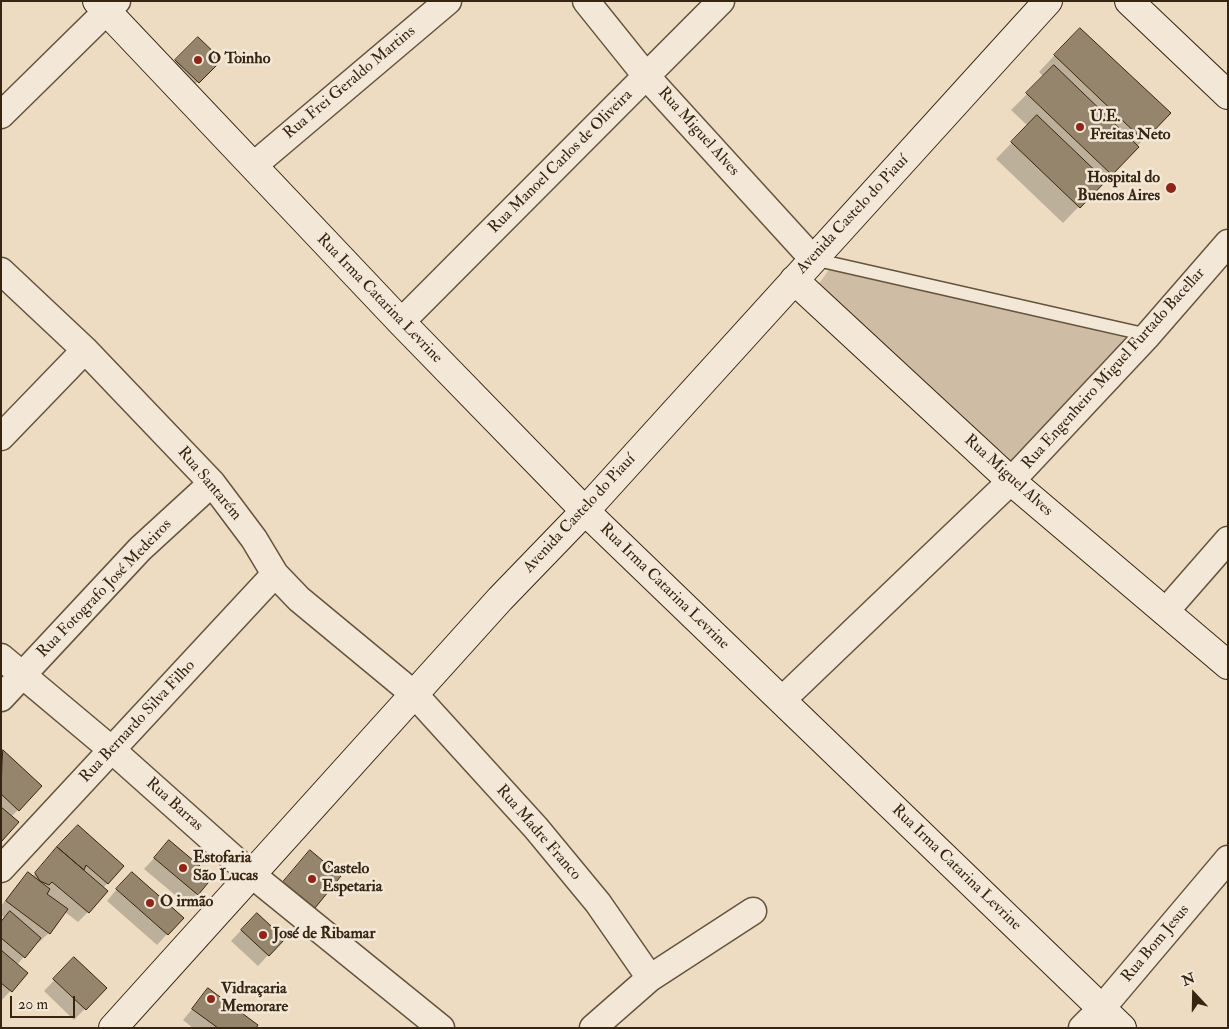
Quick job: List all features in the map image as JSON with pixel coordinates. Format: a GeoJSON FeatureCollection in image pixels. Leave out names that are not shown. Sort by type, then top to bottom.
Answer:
{"type":"FeatureCollection","features":[{"type":"Feature","properties":{"kind":"street","name":"Rua Frei Geraldo Martins"},"geometry":{"type":"LineString","coordinates":[[253,166],[448,1]]}},
{"type":"Feature","properties":{"kind":"street","name":"Rua Miguel Alves"},"geometry":{"type":"LineString","coordinates":[[586,1],[647,77],[813,260]]}},
{"type":"Feature","properties":{"kind":"street","name":"Rua Manoel Carlos de Oliveira"},"geometry":{"type":"LineString","coordinates":[[401,322],[721,1]]}},
{"type":"Feature","properties":{"kind":"street","name":"Avenida Castelo do Piauí"},"geometry":{"type":"LineString","coordinates":[[113,1028],[500,599],[585,511],[1048,1]]}},
{"type":"Feature","properties":{"kind":"street"},"geometry":{"type":"LineString","coordinates":[[1129,1],[1228,95]]}},
{"type":"Feature","properties":{"kind":"street","name":"Rua Irma Catarina Levrine"},"geometry":{"type":"LineString","coordinates":[[107,5],[253,166],[401,322],[585,511],[1122,1028]]}},
{"type":"Feature","properties":{"kind":"street"},"geometry":{"type":"LineString","coordinates":[[1,116],[107,5]]}},
{"type":"Feature","properties":{"kind":"street","name":"Rua Engenheiro Miguel Furtado Bacellar"},"geometry":{"type":"LineString","coordinates":[[782,700],[1011,481],[1148,335],[1228,243]]}},
{"type":"Feature","properties":{"kind":"street","name":"Rua Santarém"},"geometry":{"type":"LineString","coordinates":[[1,271],[85,350],[212,483],[254,539],[275,574],[298,599],[415,695]]}},
{"type":"Feature","properties":{"kind":"street","name":"Rua Miguel Alves"},"geometry":{"type":"LineString","coordinates":[[794,280],[1011,481],[1228,665]]}},
{"type":"Feature","properties":{"kind":"street"},"geometry":{"type":"LineString","coordinates":[[1,437],[85,350]]}},
{"type":"Feature","properties":{"kind":"street","name":"Rua Fotografo José Medeiros"},"geometry":{"type":"LineString","coordinates":[[1,698],[140,549],[212,483]]}},
{"type":"Feature","properties":{"kind":"street"},"geometry":{"type":"LineString","coordinates":[[1165,612],[1228,540]]}},
{"type":"Feature","properties":{"kind":"street","name":"Rua Bernardo Silva Filho"},"geometry":{"type":"LineString","coordinates":[[1,869],[275,574]]}},
{"type":"Feature","properties":{"kind":"street","name":"Rua Barras"},"geometry":{"type":"LineString","coordinates":[[1,657],[112,750],[251,874],[441,1028]]}},
{"type":"Feature","properties":{"kind":"street","name":"Rua Madre Franco"},"geometry":{"type":"LineString","coordinates":[[415,695],[536,828],[598,902],[650,978]]}},
{"type":"Feature","properties":{"kind":"street","name":"Rua Bom Jesus"},"geometry":{"type":"LineString","coordinates":[[1082,1028],[1102,1008],[1228,858]]}},
{"type":"Feature","properties":{"kind":"street"},"geometry":{"type":"LineString","coordinates":[[593,1028],[650,978],[753,911]]}},
{"type":"Feature","properties":{"kind":"lane"},"geometry":{"type":"LineString","coordinates":[[813,260],[1148,335]]}},
{"type":"Feature","properties":{"kind":"shaded area"},"geometry":{"type":"Polygon","coordinates":[[[830,268],[1131,339],[1015,464],[818,285],[830,268]]]}},
{"type":"Feature","properties":{"kind":"building"},"geometry":{"type":"Polygon","coordinates":[[[1080,28],[1171,113],[1144,141],[1054,55],[1080,28]]]}},
{"type":"Feature","properties":{"kind":"building","name":"O Toinho"},"geometry":{"type":"Polygon","coordinates":[[[198,37],[222,60],[199,83],[175,60],[198,37]]]}},
{"type":"Feature","properties":{"kind":"building"},"geometry":{"type":"Polygon","coordinates":[[[1054,65],[1139,147],[1112,175],[1026,93],[1054,65]]]}},
{"type":"Feature","properties":{"kind":"building"},"geometry":{"type":"Polygon","coordinates":[[[1037,115],[1106,181],[1080,208],[1011,142],[1037,115]]]}},
{"type":"Feature","properties":{"kind":"building"},"geometry":{"type":"Polygon","coordinates":[[[3,750],[42,786],[19,811],[1,794],[3,750]]]}},
{"type":"Feature","properties":{"kind":"building"},"geometry":{"type":"Polygon","coordinates":[[[1,807],[19,822],[2,841],[1,840],[1,807]]]}},
{"type":"Feature","properties":{"kind":"building"},"geometry":{"type":"Polygon","coordinates":[[[78,825],[124,866],[108,884],[86,865],[84,870],[57,847],[78,825]]]}},
{"type":"Feature","properties":{"kind":"building","name":"Estofaria São Lucas"},"geometry":{"type":"Polygon","coordinates":[[[169,840],[213,877],[198,895],[154,858],[169,840]]]}},
{"type":"Feature","properties":{"kind":"building"},"geometry":{"type":"Polygon","coordinates":[[[57,847],[108,891],[89,913],[52,882],[49,885],[40,881],[35,873],[57,847]]]}},
{"type":"Feature","properties":{"kind":"building","name":"Castelo Espetaria"},"geometry":{"type":"Polygon","coordinates":[[[310,850],[341,876],[315,908],[283,882],[310,850]]]}},
{"type":"Feature","properties":{"kind":"building"},"geometry":{"type":"Polygon","coordinates":[[[28,872],[50,889],[47,894],[68,909],[50,934],[6,901],[28,872]]]}},
{"type":"Feature","properties":{"kind":"building","name":"O irmão"},"geometry":{"type":"Polygon","coordinates":[[[132,872],[184,918],[168,935],[116,889],[132,872]]]}},
{"type":"Feature","properties":{"kind":"building"},"geometry":{"type":"Polygon","coordinates":[[[10,911],[41,938],[25,958],[1,938],[1,922],[10,911]]]}},
{"type":"Feature","properties":{"kind":"building","name":"José de Ribamar"},"geometry":{"type":"Polygon","coordinates":[[[257,913],[285,939],[269,956],[241,930],[257,913]]]}},
{"type":"Feature","properties":{"kind":"building"},"geometry":{"type":"Polygon","coordinates":[[[1,950],[28,973],[12,992],[1,983],[1,950]]]}},
{"type":"Feature","properties":{"kind":"building"},"geometry":{"type":"Polygon","coordinates":[[[74,957],[107,988],[86,1010],[53,979],[74,957]]]}},
{"type":"Feature","properties":{"kind":"building","name":"Vidraçaria Memorare"},"geometry":{"type":"Polygon","coordinates":[[[208,988],[258,1025],[256,1028],[218,1028],[192,1009],[208,988]]]}},
{"type":"Feature","properties":{"kind":"place","name":"O Toinho"},"geometry":{"type":"Point","coordinates":[198,60]}},
{"type":"Feature","properties":{"kind":"place","name":"U.E. Freitas Neto"},"geometry":{"type":"Point","coordinates":[1080,127]}},
{"type":"Feature","properties":{"kind":"place","name":"Hospital do Buenos Aires"},"geometry":{"type":"Point","coordinates":[1171,188]}},
{"type":"Feature","properties":{"kind":"place","name":"Estofaria São Lucas"},"geometry":{"type":"Point","coordinates":[183,868]}},
{"type":"Feature","properties":{"kind":"place","name":"Castelo Espetaria"},"geometry":{"type":"Point","coordinates":[312,879]}},
{"type":"Feature","properties":{"kind":"place","name":"O irmão"},"geometry":{"type":"Point","coordinates":[150,903]}},
{"type":"Feature","properties":{"kind":"place","name":"José de Ribamar"},"geometry":{"type":"Point","coordinates":[263,935]}},
{"type":"Feature","properties":{"kind":"place","name":"Vidraçaria Memorare"},"geometry":{"type":"Point","coordinates":[211,999]}}]}
